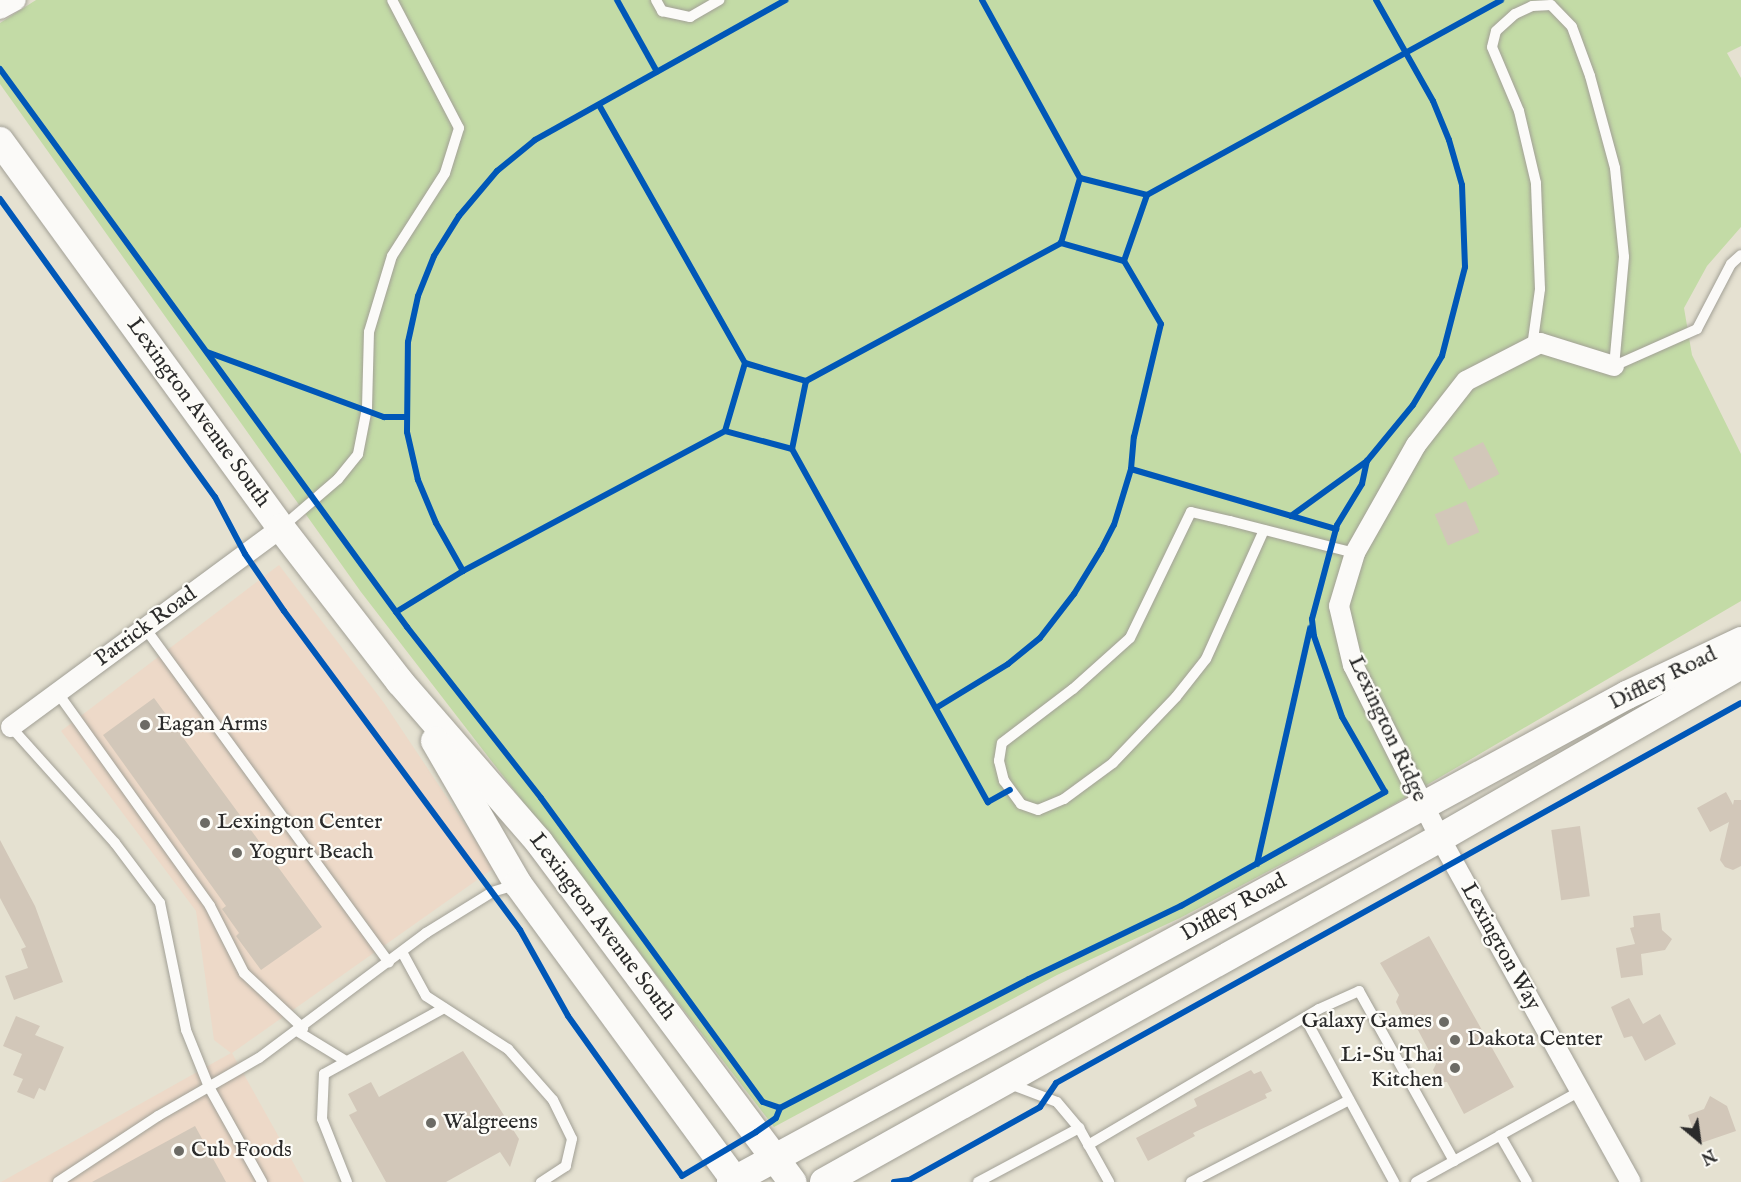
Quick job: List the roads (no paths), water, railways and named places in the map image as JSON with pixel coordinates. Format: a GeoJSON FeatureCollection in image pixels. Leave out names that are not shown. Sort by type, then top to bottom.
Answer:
{"type":"FeatureCollection","features":[{"type":"Feature","properties":{"kind":"main road","name":"Lexington Avenue South"},"geometry":{"type":"LineString","coordinates":[[0,141],[281,528],[400,682],[539,842],[792,1182]]}},
{"type":"Feature","properties":{"kind":"main road","name":"Diffley Road"},"geometry":{"type":"LineString","coordinates":[[734,1181],[1627,695],[1741,641]]}},
{"type":"Feature","properties":{"kind":"main road","name":"Diffley Road"},"geometry":{"type":"LineString","coordinates":[[824,1182],[1007,1082],[1440,838],[1741,665]]}},
{"type":"Feature","properties":{"kind":"main road","name":"Lexington Avenue South"},"geometry":{"type":"LineString","coordinates":[[400,682],[518,884],[734,1181]]}},
{"type":"Feature","properties":{"kind":"street"},"geometry":{"type":"LineString","coordinates":[[0,9],[16,0]]}},
{"type":"Feature","properties":{"kind":"street"},"geometry":{"type":"LineString","coordinates":[[1532,347],[1540,343],[1614,366]]}},
{"type":"Feature","properties":{"kind":"street","name":"Lexington Ridge"},"geometry":{"type":"LineString","coordinates":[[1440,838],[1353,665],[1339,606],[1355,554],[1416,446],[1466,381],[1532,347]]}},
{"type":"Feature","properties":{"kind":"street","name":"Patrick Road"},"geometry":{"type":"LineString","coordinates":[[11,727],[281,528]]}},
{"type":"Feature","properties":{"kind":"street","name":"Lexington Way"},"geometry":{"type":"LineString","coordinates":[[1440,838],[1630,1182]]}},
{"type":"Feature","properties":{"kind":"lane"},"geometry":{"type":"LineString","coordinates":[[281,528],[338,479],[358,454],[368,408],[369,332],[392,256],[445,173],[459,128],[392,0]]}},
{"type":"Feature","properties":{"kind":"lane"},"geometry":{"type":"LineString","coordinates":[[656,0],[662,11],[690,17],[719,0]]}},
{"type":"Feature","properties":{"kind":"lane"},"geometry":{"type":"LineString","coordinates":[[1532,347],[1540,289],[1536,183],[1520,111],[1492,47],[1496,32],[1515,14],[1532,6],[1551,5],[1572,27],[1590,76],[1615,168],[1623,257],[1614,366],[1697,329],[1731,264],[1741,255]]}},
{"type":"Feature","properties":{"kind":"lane"},"geometry":{"type":"LineString","coordinates":[[1264,530],[1206,659],[1176,697],[1113,763],[1064,799],[1038,810],[1021,804],[1004,781],[999,761],[1002,743],[1073,689],[1130,638],[1191,512],[1264,530],[1355,554]]}},
{"type":"Feature","properties":{"kind":"lane"},"geometry":{"type":"LineString","coordinates":[[145,628],[389,962]]}},
{"type":"Feature","properties":{"kind":"lane"},"geometry":{"type":"LineString","coordinates":[[57,692],[210,906],[244,973],[300,1030],[346,1061]]}},
{"type":"Feature","properties":{"kind":"lane"},"geometry":{"type":"LineString","coordinates":[[11,727],[115,843],[160,903],[186,1030],[209,1087],[262,1182]]}},
{"type":"Feature","properties":{"kind":"lane"},"geometry":{"type":"LineString","coordinates":[[58,1182],[300,1030],[402,952],[492,892],[518,884]]}},
{"type":"Feature","properties":{"kind":"lane"},"geometry":{"type":"LineString","coordinates":[[402,952],[426,996],[508,1049],[554,1100],[572,1139],[566,1166],[541,1182]]}},
{"type":"Feature","properties":{"kind":"lane"},"geometry":{"type":"LineString","coordinates":[[1088,1145],[1305,1017],[1359,991],[1454,1161]]}},
{"type":"Feature","properties":{"kind":"lane"},"geometry":{"type":"LineString","coordinates":[[347,1182],[322,1119],[324,1074],[444,1008]]}},
{"type":"Feature","properties":{"kind":"lane"},"geometry":{"type":"LineString","coordinates":[[1305,1017],[1394,1182]]}},
{"type":"Feature","properties":{"kind":"lane"},"geometry":{"type":"LineString","coordinates":[[1007,1082],[1057,1102],[1079,1128],[1109,1182]]}},
{"type":"Feature","properties":{"kind":"lane"},"geometry":{"type":"LineString","coordinates":[[1416,1182],[1580,1091]]}},
{"type":"Feature","properties":{"kind":"lane"},"geometry":{"type":"LineString","coordinates":[[1191,1182],[1349,1100]]}},
{"type":"Feature","properties":{"kind":"lane"},"geometry":{"type":"LineString","coordinates":[[978,1182],[1079,1128]]}},
{"type":"Feature","properties":{"kind":"lane"},"geometry":{"type":"LineString","coordinates":[[1500,1135],[1527,1182]]}},
{"type":"Feature","properties":{"kind":"place","name":"Eagan Arms"},"geometry":{"type":"Point","coordinates":[145,725]}},
{"type":"Feature","properties":{"kind":"place","name":"Lexington Center"},"geometry":{"type":"Point","coordinates":[205,823]}},
{"type":"Feature","properties":{"kind":"place","name":"Yogurt Beach"},"geometry":{"type":"Point","coordinates":[237,853]}},
{"type":"Feature","properties":{"kind":"place","name":"Galaxy Games"},"geometry":{"type":"Point","coordinates":[1444,1022]}},
{"type":"Feature","properties":{"kind":"place","name":"Dakota Center"},"geometry":{"type":"Point","coordinates":[1455,1040]}},
{"type":"Feature","properties":{"kind":"place","name":"Li-Su Thai Kitchen"},"geometry":{"type":"Point","coordinates":[1455,1068]}},
{"type":"Feature","properties":{"kind":"place","name":"Walgreens"},"geometry":{"type":"Point","coordinates":[431,1123]}},
{"type":"Feature","properties":{"kind":"place","name":"Cub Foods"},"geometry":{"type":"Point","coordinates":[179,1151]}}]}
